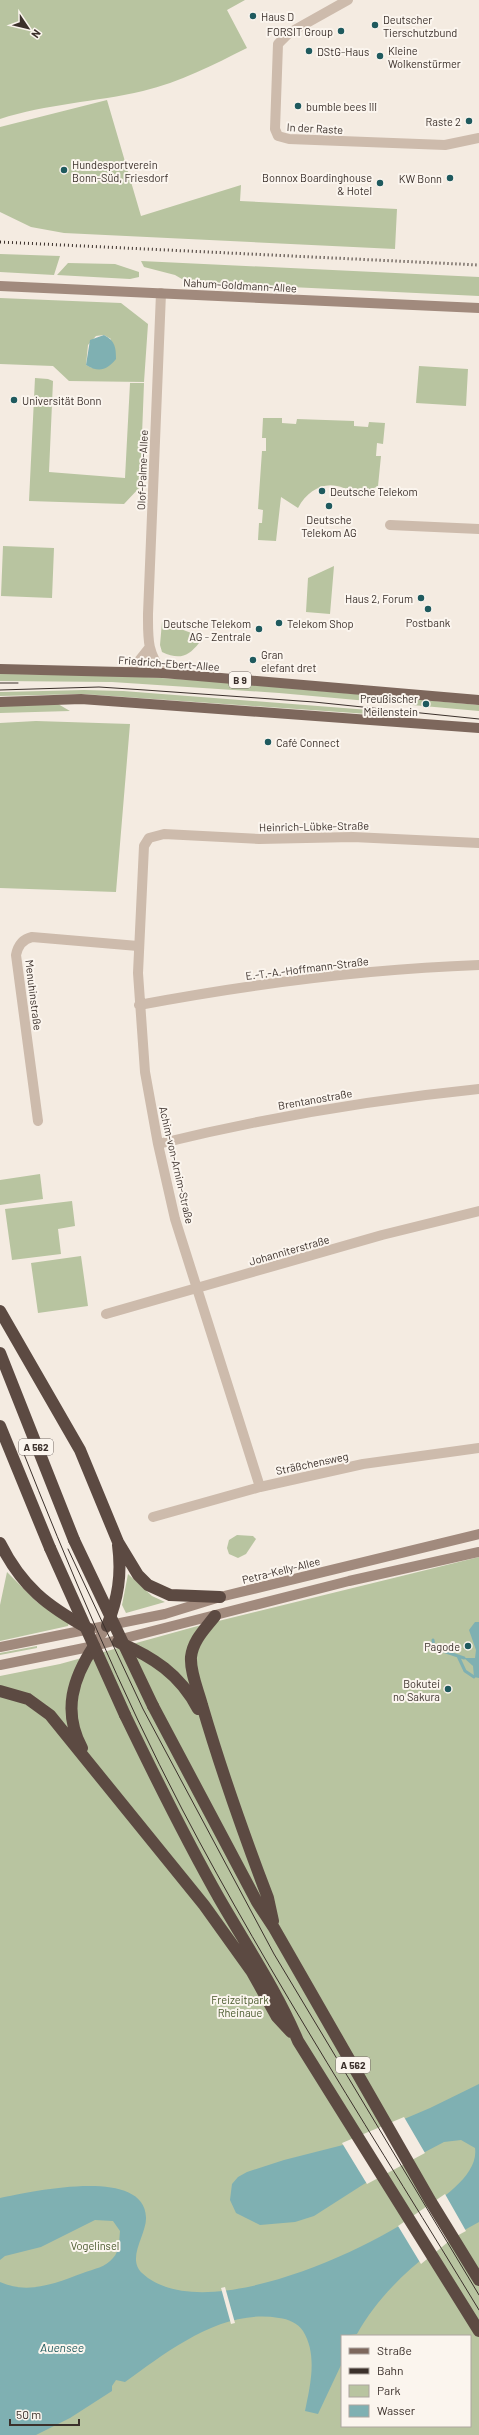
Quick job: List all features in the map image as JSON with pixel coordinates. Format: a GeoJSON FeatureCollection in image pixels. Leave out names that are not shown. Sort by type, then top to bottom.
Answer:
{"type":"FeatureCollection","features":[{"type":"Feature","properties":{"kind":"highway"},"geometry":{"type":"LineString","coordinates":[[0,1311],[80,1450],[96,1484],[118,1542],[138,1575],[158,1591],[170,1594],[220,1597]]}},
{"type":"Feature","properties":{"kind":"highway","name":"A 562"},"geometry":{"type":"LineString","coordinates":[[0,1353],[74,1540],[153,1706],[248,1884],[431,2202],[479,2280]]}},
{"type":"Feature","properties":{"kind":"highway","name":"A 562"},"geometry":{"type":"LineString","coordinates":[[0,1426],[50,1548],[125,1715],[162,1793],[219,1898],[286,2012],[298,2041],[479,2331]]}},
{"type":"Feature","properties":{"kind":"highway"},"geometry":{"type":"LineString","coordinates":[[104,1630],[119,1589],[121,1567],[118,1542]]}},
{"type":"Feature","properties":{"kind":"highway"},"geometry":{"type":"LineString","coordinates":[[0,1543],[21,1578],[36,1596],[59,1612],[89,1629]]}},
{"type":"Feature","properties":{"kind":"highway"},"geometry":{"type":"LineString","coordinates":[[215,1616],[199,1636],[191,1658],[209,1729],[268,1898],[274,1928]]}},
{"type":"Feature","properties":{"kind":"highway"},"geometry":{"type":"LineString","coordinates":[[116,1641],[145,1654],[172,1672],[187,1688],[209,1729]]}},
{"type":"Feature","properties":{"kind":"highway"},"geometry":{"type":"LineString","coordinates":[[94,1646],[81,1666],[74,1684],[71,1705],[77,1739],[95,1772]]}},
{"type":"Feature","properties":{"kind":"highway"},"geometry":{"type":"LineString","coordinates":[[0,1691],[28,1699],[50,1715],[204,1905],[252,1972],[277,2017],[298,2041]]}},
{"type":"Feature","properties":{"kind":"main road","name":"Nahum-Goldmann-Allee"},"geometry":{"type":"LineString","coordinates":[[0,286],[479,308]]}},
{"type":"Feature","properties":{"kind":"main road","name":"Friedrich-Ebert-Allee"},"geometry":{"type":"LineString","coordinates":[[0,669],[164,673],[479,700]]}},
{"type":"Feature","properties":{"kind":"main road"},"geometry":{"type":"LineString","coordinates":[[0,702],[81,699],[479,728]]}},
{"type":"Feature","properties":{"kind":"main road","name":"Petra-Kelly-Allee"},"geometry":{"type":"LineString","coordinates":[[0,1647],[89,1629],[104,1630],[165,1614],[220,1597],[479,1534]]}},
{"type":"Feature","properties":{"kind":"main road"},"geometry":{"type":"LineString","coordinates":[[0,1665],[116,1641],[349,1581],[479,1552]]}},
{"type":"Feature","properties":{"kind":"main road"},"geometry":{"type":"LineString","coordinates":[[94,1646],[104,1630],[116,1641]]}},
{"type":"Feature","properties":{"kind":"street","name":"In der Raste"},"geometry":{"type":"LineString","coordinates":[[348,0],[289,33],[278,44],[275,129],[278,136],[282,139],[444,145],[479,138]]}},
{"type":"Feature","properties":{"kind":"street","name":"Olof-Palme-Allee"},"geometry":{"type":"LineString","coordinates":[[161,293],[149,648],[154,660],[164,673]]}},
{"type":"Feature","properties":{"kind":"street"},"geometry":{"type":"LineString","coordinates":[[390,525],[479,529]]}},
{"type":"Feature","properties":{"kind":"street"},"geometry":{"type":"LineString","coordinates":[[130,672],[149,648]]}},
{"type":"Feature","properties":{"kind":"street","name":"Heinrich-Lübke-Straße"},"geometry":{"type":"LineString","coordinates":[[149,838],[164,834],[259,839],[385,837],[479,843]]}},
{"type":"Feature","properties":{"kind":"street","name":"Achim-von-Arnim-Straße"},"geometry":{"type":"LineString","coordinates":[[149,838],[144,846],[138,946],[139,1005],[145,1072],[158,1144],[175,1219],[260,1487]]}},
{"type":"Feature","properties":{"kind":"street","name":"Menuhinstraße"},"geometry":{"type":"LineString","coordinates":[[38,1121],[16,954],[19,946],[24,940],[32,937],[138,946]]}},
{"type":"Feature","properties":{"kind":"street","name":"E.-T.-A.-Hoffmann-Straße"},"geometry":{"type":"LineString","coordinates":[[139,1005],[202,993],[333,976],[479,965]]}},
{"type":"Feature","properties":{"kind":"street","name":"Brentanostraße"},"geometry":{"type":"LineString","coordinates":[[158,1144],[264,1120],[388,1098],[479,1089]]}},
{"type":"Feature","properties":{"kind":"street","name":"Johanniterstraße"},"geometry":{"type":"LineString","coordinates":[[106,1314],[198,1289],[382,1235],[479,1211]]}},
{"type":"Feature","properties":{"kind":"street","name":"Sträßchensweg"},"geometry":{"type":"LineString","coordinates":[[153,1517],[260,1487],[362,1464],[479,1448]]}},
{"type":"Feature","properties":{"kind":"green space"},"geometry":{"type":"Polygon","coordinates":[[[0,0],[245,0],[227,10],[247,48],[222,61],[157,87],[125,95],[53,106],[0,119],[0,0]]]}},
{"type":"Feature","properties":{"kind":"green space"},"geometry":{"type":"Polygon","coordinates":[[[107,100],[141,216],[241,185],[240,201],[397,209],[395,249],[64,233],[31,227],[0,212],[0,127],[107,100]]]}},
{"type":"Feature","properties":{"kind":"green space"},"geometry":{"type":"Polygon","coordinates":[[[0,254],[60,256],[54,275],[0,272],[0,254]]]}},
{"type":"Feature","properties":{"kind":"green space"},"geometry":{"type":"Polygon","coordinates":[[[141,261],[479,277],[479,296],[187,282],[175,275],[144,267],[141,261]]]}},
{"type":"Feature","properties":{"kind":"green space"},"geometry":{"type":"Polygon","coordinates":[[[68,263],[115,264],[139,272],[139,277],[130,279],[57,275],[68,263]]]}},
{"type":"Feature","properties":{"kind":"green space"},"geometry":{"type":"Polygon","coordinates":[[[0,298],[121,303],[148,324],[144,382],[69,381],[53,366],[0,364],[0,298]],[[104,335],[96,336],[88,345],[86,365],[92,368],[111,339],[104,335]]]}},
{"type":"Feature","properties":{"kind":"green space"},"geometry":{"type":"Polygon","coordinates":[[[419,366],[468,369],[466,406],[416,403],[419,366]]]}},
{"type":"Feature","properties":{"kind":"green space"},"geometry":{"type":"Polygon","coordinates":[[[35,378],[53,381],[49,472],[125,478],[130,383],[144,383],[140,487],[124,504],[29,501],[35,378]]]}},
{"type":"Feature","properties":{"kind":"green space"},"geometry":{"type":"Polygon","coordinates":[[[263,418],[282,418],[282,423],[296,424],[297,419],[354,421],[354,426],[368,427],[369,422],[385,423],[383,444],[377,443],[376,456],[381,456],[378,486],[357,497],[340,487],[332,485],[324,486],[310,493],[298,508],[281,497],[276,541],[258,540],[259,523],[262,523],[263,510],[258,509],[262,451],[266,451],[266,438],[262,438],[263,418]]]}},
{"type":"Feature","properties":{"kind":"green space"},"geometry":{"type":"Polygon","coordinates":[[[3,546],[54,548],[52,598],[1,596],[3,546]]]}},
{"type":"Feature","properties":{"kind":"green space"},"geometry":{"type":"Polygon","coordinates":[[[334,566],[330,614],[306,612],[308,578],[334,566]]]}},
{"type":"Feature","properties":{"kind":"green space"},"geometry":{"type":"Polygon","coordinates":[[[162,622],[202,637],[190,636],[190,642],[199,643],[195,648],[183,656],[173,656],[162,652],[160,645],[162,622]]]}},
{"type":"Feature","properties":{"kind":"green space"},"geometry":{"type":"Polygon","coordinates":[[[0,674],[113,675],[209,681],[479,705],[479,711],[279,693],[112,682],[0,681],[0,674]]]}},
{"type":"Feature","properties":{"kind":"green space"},"geometry":{"type":"Polygon","coordinates":[[[84,690],[123,691],[369,710],[368,714],[83,694],[0,696],[0,692],[84,690]]]}},
{"type":"Feature","properties":{"kind":"green space"},"geometry":{"type":"Polygon","coordinates":[[[58,704],[70,711],[0,713],[0,706],[58,704]]]}},
{"type":"Feature","properties":{"kind":"green space"},"geometry":{"type":"Polygon","coordinates":[[[36,721],[130,724],[116,892],[0,888],[0,723],[36,721]]]}},
{"type":"Feature","properties":{"kind":"green space"},"geometry":{"type":"Polygon","coordinates":[[[40,1174],[43,1199],[0,1205],[0,1180],[40,1174]]]}},
{"type":"Feature","properties":{"kind":"green space"},"geometry":{"type":"Polygon","coordinates":[[[72,1201],[75,1226],[58,1229],[61,1254],[12,1260],[5,1209],[72,1201]]]}},
{"type":"Feature","properties":{"kind":"green space"},"geometry":{"type":"Polygon","coordinates":[[[81,1256],[88,1306],[38,1313],[31,1263],[81,1256]]]}},
{"type":"Feature","properties":{"kind":"green space"},"geometry":{"type":"Polygon","coordinates":[[[237,1535],[253,1536],[256,1539],[246,1554],[238,1558],[229,1554],[227,1548],[229,1540],[237,1535]]]}},
{"type":"Feature","properties":{"kind":"green space","name":"Freizeitpark Rheinaue"},"geometry":{"type":"Polygon","coordinates":[[[479,1557],[479,2435],[0,2435],[0,1676],[60,1664],[194,1627],[479,1557]]]}},
{"type":"Feature","properties":{"kind":"green space"},"geometry":{"type":"Polygon","coordinates":[[[7,1572],[37,1602],[69,1623],[68,1626],[0,1641],[0,1605],[7,1572]]]}},
{"type":"Feature","properties":{"kind":"green space"},"geometry":{"type":"Polygon","coordinates":[[[128,1574],[152,1596],[165,1602],[126,1613],[122,1605],[128,1574]]]}},
{"type":"Feature","properties":{"kind":"green space"},"geometry":{"type":"Polygon","coordinates":[[[37,1646],[37,1648],[0,1655],[0,1653],[37,1646]]]}},
{"type":"Feature","properties":{"kind":"water"},"geometry":{"type":"Polygon","coordinates":[[[104,335],[113,342],[116,351],[116,359],[106,368],[99,370],[86,365],[90,340],[104,335]]]}},
{"type":"Feature","properties":{"kind":"water"},"geometry":{"type":"Polygon","coordinates":[[[475,1622],[479,1622],[479,1678],[474,1677],[473,1666],[464,1658],[475,1658],[476,1650],[469,1630],[475,1622]]]}},
{"type":"Feature","properties":{"kind":"water","name":"Auensee"},"geometry":{"type":"Polygon","coordinates":[[[479,2084],[479,2222],[443,2243],[410,2269],[381,2300],[368,2316],[357,2334],[341,2335],[341,2365],[318,2414],[305,2411],[311,2381],[312,2360],[308,2340],[303,2331],[296,2324],[286,2319],[258,2317],[237,2319],[217,2326],[178,2345],[125,2382],[116,2380],[112,2386],[112,2391],[70,2418],[36,2435],[0,2435],[0,2282],[10,2286],[31,2288],[52,2284],[100,2267],[107,2264],[117,2252],[120,2231],[113,2221],[95,2220],[41,2247],[5,2256],[0,2260],[0,2198],[35,2191],[84,2186],[107,2187],[127,2192],[140,2201],[146,2217],[144,2231],[136,2253],[138,2267],[142,2273],[169,2288],[203,2292],[242,2288],[283,2278],[324,2263],[362,2246],[396,2228],[438,2201],[457,2186],[471,2168],[475,2158],[475,2148],[461,2140],[444,2142],[364,2184],[314,2216],[295,2222],[260,2225],[236,2213],[230,2200],[232,2184],[238,2177],[247,2172],[284,2160],[343,2145],[430,2108],[479,2084]]]}},
{"type":"Feature","properties":{"kind":"pier"},"geometry":{"type":"Polygon","coordinates":[[[404,2117],[425,2153],[367,2184],[342,2143],[404,2117]]]}},
{"type":"Feature","properties":{"kind":"pier"},"geometry":{"type":"Polygon","coordinates":[[[445,2194],[466,2231],[453,2238],[421,2264],[398,2226],[445,2194]]]}},
{"type":"Feature","properties":{"kind":"pier"},"geometry":{"type":"Polygon","coordinates":[[[225,2287],[235,2323],[231,2324],[221,2288],[225,2287]]]}},
{"type":"Feature","properties":{"kind":"waterway"},"geometry":{"type":"LineString","coordinates":[[433,1640],[434,1648],[464,1658]]}},
{"type":"Feature","properties":{"kind":"waterway"},"geometry":{"type":"LineString","coordinates":[[458,1656],[465,1671],[474,1677]]}},
{"type":"Feature","properties":{"kind":"tram line"},"geometry":{"type":"LineString","coordinates":[[0,683],[18,683]]}},
{"type":"Feature","properties":{"kind":"tram line"},"geometry":{"type":"LineString","coordinates":[[0,690],[99,687],[314,702],[479,719]]}},
{"type":"Feature","properties":{"kind":"tram line"},"geometry":{"type":"LineString","coordinates":[[20,1444],[96,1629],[138,1720],[182,1809],[216,1873],[289,2000],[479,2310]]}},
{"type":"Feature","properties":{"kind":"tram line"},"geometry":{"type":"LineString","coordinates":[[68,1549],[143,1709],[274,1954],[479,2295]]}},
{"type":"Feature","properties":{"kind":"railway"},"geometry":{"type":"LineString","coordinates":[[0,242],[479,265]]}},
{"type":"Feature","properties":{"kind":"place","name":"Haus D"},"geometry":{"type":"Point","coordinates":[253,16]}},
{"type":"Feature","properties":{"kind":"place","name":"Deutscher Tierschutzbund"},"geometry":{"type":"Point","coordinates":[375,25]}},
{"type":"Feature","properties":{"kind":"place","name":"FORSIT Group"},"geometry":{"type":"Point","coordinates":[341,31]}},
{"type":"Feature","properties":{"kind":"place","name":"DStG-Haus"},"geometry":{"type":"Point","coordinates":[309,51]}},
{"type":"Feature","properties":{"kind":"place","name":"Kleine Wolkenstürmer"},"geometry":{"type":"Point","coordinates":[380,56]}},
{"type":"Feature","properties":{"kind":"place","name":"bumble bees III"},"geometry":{"type":"Point","coordinates":[298,106]}},
{"type":"Feature","properties":{"kind":"place","name":"Raste 2"},"geometry":{"type":"Point","coordinates":[469,121]}},
{"type":"Feature","properties":{"kind":"place","name":"Hundesportverein Bonn-Süd, Friesdorf"},"geometry":{"type":"Point","coordinates":[64,170]}},
{"type":"Feature","properties":{"kind":"place","name":"KW Bonn"},"geometry":{"type":"Point","coordinates":[450,178]}},
{"type":"Feature","properties":{"kind":"place","name":"Bonnox Boardinghouse & Hotel"},"geometry":{"type":"Point","coordinates":[380,183]}},
{"type":"Feature","properties":{"kind":"place","name":"Universität Bonn"},"geometry":{"type":"Point","coordinates":[14,400]}},
{"type":"Feature","properties":{"kind":"place","name":"Deutsche Telekom"},"geometry":{"type":"Point","coordinates":[322,491]}},
{"type":"Feature","properties":{"kind":"place","name":"Deutsche Telekom AG"},"geometry":{"type":"Point","coordinates":[329,506]}},
{"type":"Feature","properties":{"kind":"place","name":"Haus 2, Forum"},"geometry":{"type":"Point","coordinates":[421,598]}},
{"type":"Feature","properties":{"kind":"place","name":"Postbank"},"geometry":{"type":"Point","coordinates":[428,609]}},
{"type":"Feature","properties":{"kind":"place","name":"Telekom Shop"},"geometry":{"type":"Point","coordinates":[279,623]}},
{"type":"Feature","properties":{"kind":"place","name":"Deutsche Telekom AG - Zentrale"},"geometry":{"type":"Point","coordinates":[259,629]}},
{"type":"Feature","properties":{"kind":"place","name":"Gran elefant dret"},"geometry":{"type":"Point","coordinates":[253,660]}},
{"type":"Feature","properties":{"kind":"place","name":"Preußischer Meilenstein"},"geometry":{"type":"Point","coordinates":[426,704]}},
{"type":"Feature","properties":{"kind":"place","name":"Café Connect"},"geometry":{"type":"Point","coordinates":[268,742]}},
{"type":"Feature","properties":{"kind":"place","name":"Pagode"},"geometry":{"type":"Point","coordinates":[468,1646]}},
{"type":"Feature","properties":{"kind":"place","name":"Bokutei no Sakura"},"geometry":{"type":"Point","coordinates":[448,1689]}},
{"type":"Feature","properties":{"kind":"park label","name":"Vogelinsel"},"geometry":{"type":"Point","coordinates":[95,2245]}}]}
